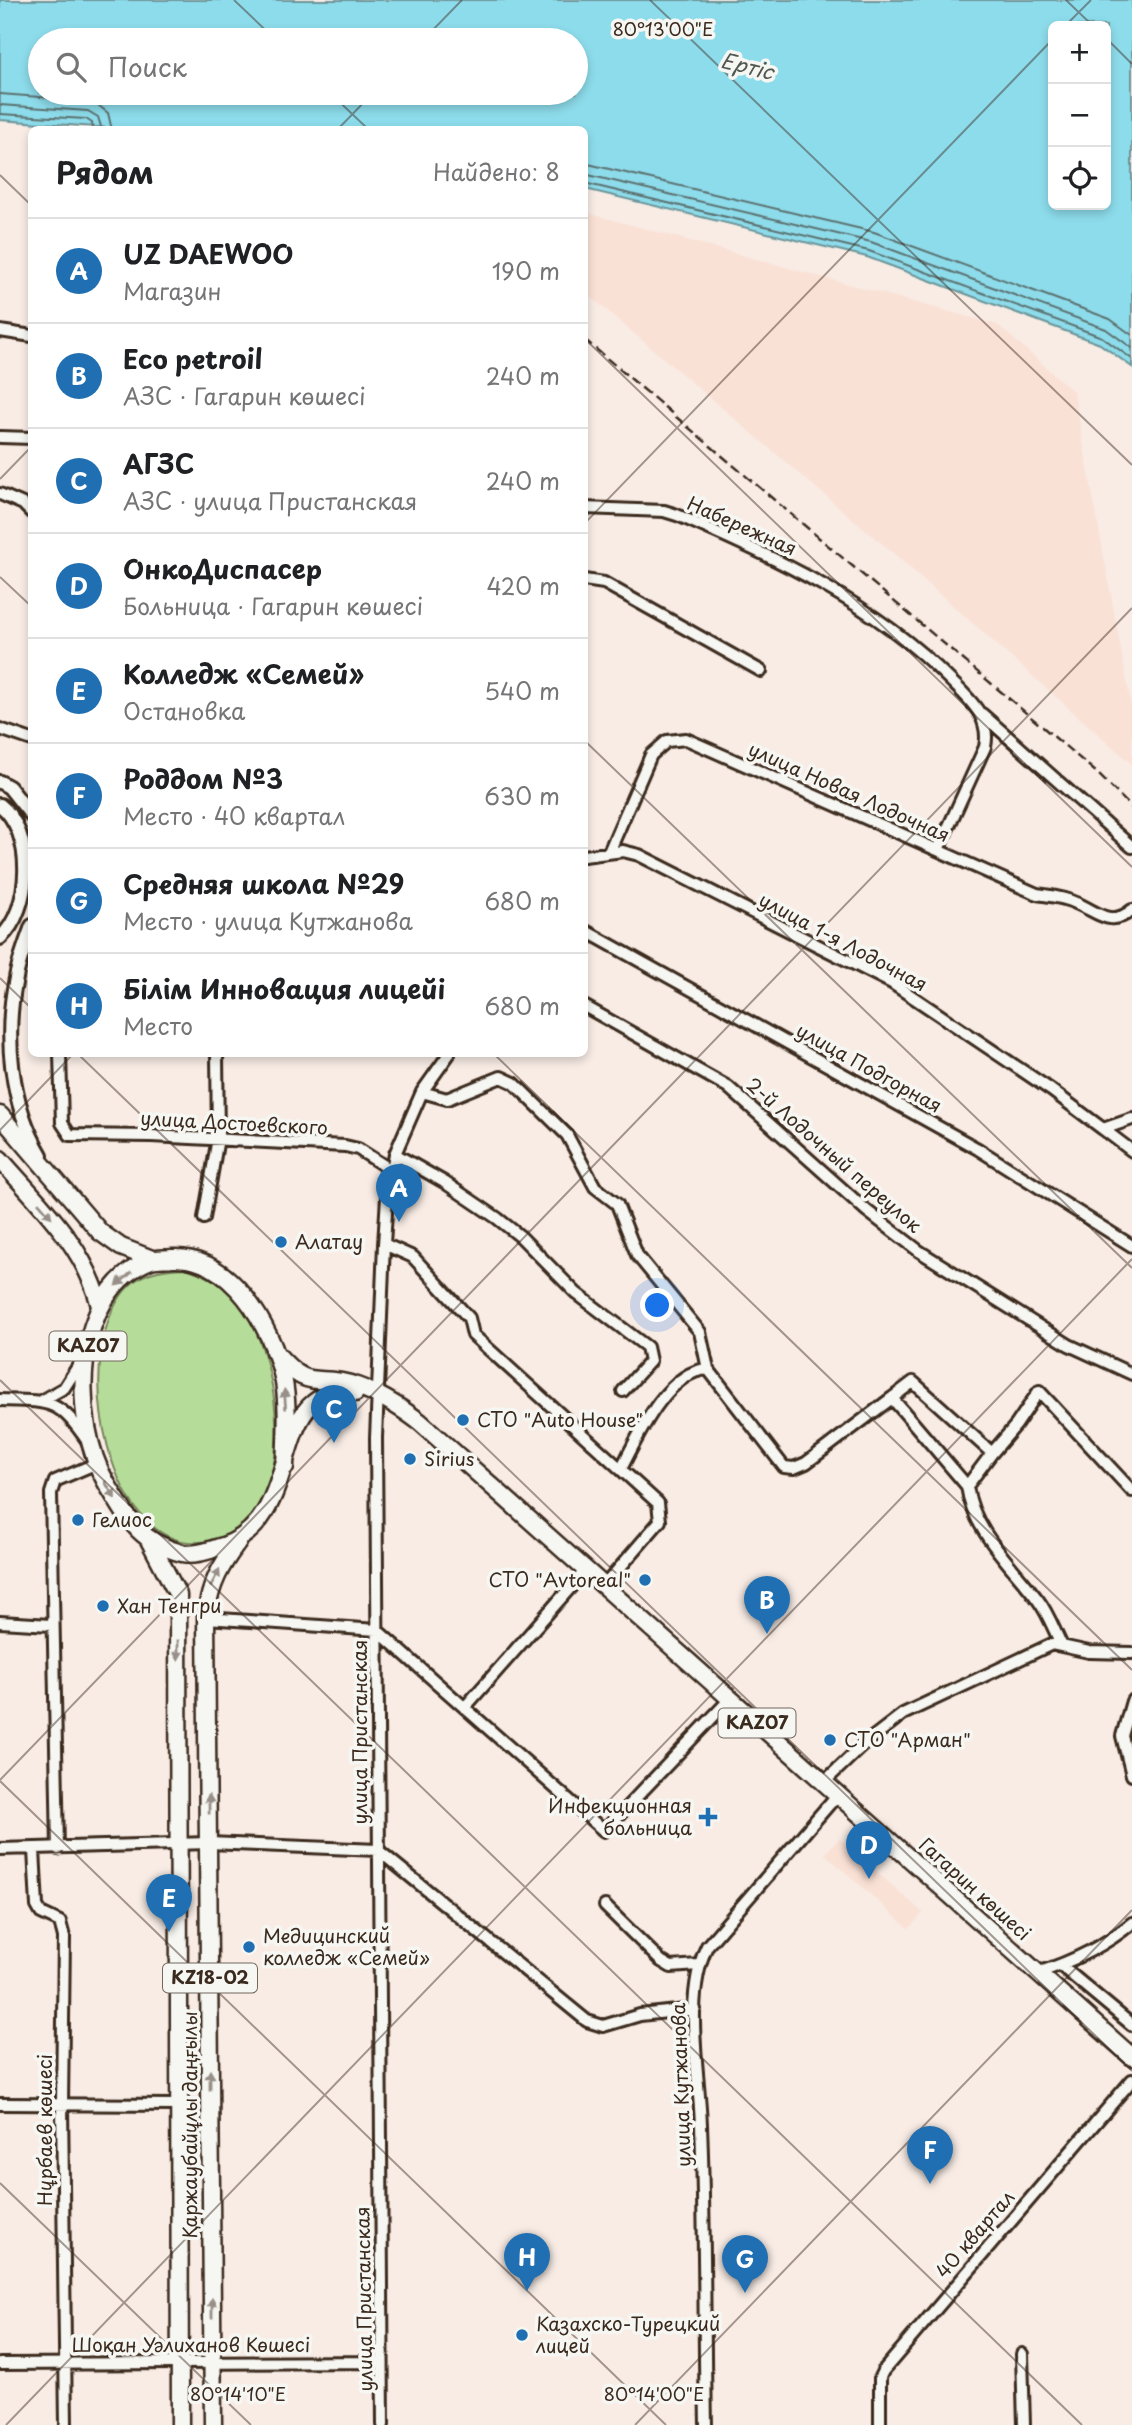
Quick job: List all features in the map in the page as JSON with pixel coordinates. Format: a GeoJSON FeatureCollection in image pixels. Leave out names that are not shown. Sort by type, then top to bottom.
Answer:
{"type":"FeatureCollection","features":[{"type":"Feature","properties":{"kind":"highway","name":"KAZ07"},"geometry":{"type":"LineString","coordinates":[[0,1115],[100,1232],[121,1247],[152,1259],[187,1258],[223,1273],[251,1305],[274,1350],[283,1378],[285,1467]]}},
{"type":"Feature","properties":{"kind":"highway","name":"KAZ07"},"geometry":{"type":"LineString","coordinates":[[0,1159],[75,1245],[95,1286],[100,1306]]}},
{"type":"Feature","properties":{"kind":"highway","name":"KAZ07"},"geometry":{"type":"LineString","coordinates":[[152,1259],[122,1278],[100,1306],[88,1347],[82,1393],[89,1444],[95,1464],[131,1525],[149,1540],[183,1553],[202,1553],[239,1541],[261,1522],[276,1494],[298,1418],[314,1401],[326,1395],[349,1392],[378,1396]]}},
{"type":"Feature","properties":{"kind":"highway","name":"KAZ07"},"geometry":{"type":"LineString","coordinates":[[274,1350],[301,1377],[317,1382],[348,1383],[378,1396]]}},
{"type":"Feature","properties":{"kind":"highway","name":"Гагарин көшесі"},"geometry":{"type":"LineString","coordinates":[[378,1396],[394,1403],[420,1422],[1132,2057]]}},
{"type":"Feature","properties":{"kind":"highway","name":"Қаржаубайұлы даңғылы"},"geometry":{"type":"LineString","coordinates":[[149,1540],[178,1595],[180,2425]]}},
{"type":"Feature","properties":{"kind":"highway","name":"Қаржаубайұлы даңғылы"},"geometry":{"type":"LineString","coordinates":[[213,2425],[206,1618],[210,1589],[239,1541]]}},
{"type":"Feature","properties":{"kind":"main road"},"geometry":{"type":"LineString","coordinates":[[0,782],[9,787],[28,811]]}},
{"type":"Feature","properties":{"kind":"main road"},"geometry":{"type":"LineString","coordinates":[[0,805],[8,811],[21,838],[27,862],[23,895],[3,935]]}},
{"type":"Feature","properties":{"kind":"main road"},"geometry":{"type":"LineString","coordinates":[[28,938],[16,976],[11,1015],[13,1082],[31,1138],[65,1194]]}},
{"type":"Feature","properties":{"kind":"street"},"geometry":{"type":"LineString","coordinates":[[0,331],[28,334]]}},
{"type":"Feature","properties":{"kind":"street"},"geometry":{"type":"LineString","coordinates":[[0,437],[28,438]]}},
{"type":"Feature","properties":{"kind":"street"},"geometry":{"type":"LineString","coordinates":[[0,494],[17,501],[28,510]]}},
{"type":"Feature","properties":{"kind":"street","name":"Набережная"},"geometry":{"type":"LineString","coordinates":[[588,508],[664,511],[677,515],[770,554],[836,593],[897,631],[920,650],[982,714],[1132,847]]}},
{"type":"Feature","properties":{"kind":"street"},"geometry":{"type":"LineString","coordinates":[[588,581],[604,583],[761,671]]}},
{"type":"Feature","properties":{"kind":"street"},"geometry":{"type":"LineString","coordinates":[[938,850],[985,747],[987,736],[982,714]]}},
{"type":"Feature","properties":{"kind":"street"},"geometry":{"type":"LineString","coordinates":[[0,729],[28,739]]}},
{"type":"Feature","properties":{"kind":"street","name":"улица Новая Лодочная"},"geometry":{"type":"LineString","coordinates":[[609,852],[651,755],[659,746],[676,738],[686,739],[1037,894],[1079,904],[1099,916],[1120,918],[1132,910]]}},
{"type":"Feature","properties":{"kind":"street","name":"улица 1-я Лодочная"},"geometry":{"type":"LineString","coordinates":[[588,855],[622,851],[639,855],[891,984],[1051,1090],[1132,1151]]}},
{"type":"Feature","properties":{"kind":"street","name":"улица Подгорная"},"geometry":{"type":"LineString","coordinates":[[588,932],[978,1149],[1132,1246]]}},
{"type":"Feature","properties":{"kind":"street","name":"2-й Лодочный переулок"},"geometry":{"type":"LineString","coordinates":[[588,1008],[728,1087],[867,1212],[919,1251],[1069,1345],[1132,1374]]}},
{"type":"Feature","properties":{"kind":"street","name":"улица Достоевского"},"geometry":{"type":"LineString","coordinates":[[61,1057],[62,1123],[69,1135],[218,1138],[345,1146],[358,1149],[391,1170]]}},
{"type":"Feature","properties":{"kind":"street"},"geometry":{"type":"LineString","coordinates":[[204,1219],[218,1138],[217,1057]]}},
{"type":"Feature","properties":{"kind":"street","name":"улица Пристанская"},"geometry":{"type":"LineString","coordinates":[[383,2425],[377,1630],[378,1396],[384,1244],[395,1154],[422,1092],[447,1057]]}},
{"type":"Feature","properties":{"kind":"street"},"geometry":{"type":"LineString","coordinates":[[422,1092],[447,1099],[501,1077],[523,1092],[567,1135],[595,1187],[617,1204],[637,1255],[700,1332],[708,1369],[785,1467],[794,1468],[806,1463],[913,1382],[992,1453]]}},
{"type":"Feature","properties":{"kind":"street"},"geometry":{"type":"LineString","coordinates":[[1102,1129],[1132,1119]]}},
{"type":"Feature","properties":{"kind":"street"},"geometry":{"type":"LineString","coordinates":[[395,1154],[444,1182],[497,1218],[521,1237],[576,1293],[647,1347],[650,1361],[623,1391]]}},
{"type":"Feature","properties":{"kind":"street"},"geometry":{"type":"LineString","coordinates":[[384,1244],[413,1257],[469,1318],[473,1335],[658,1503],[662,1515],[660,1521],[604,1587]]}},
{"type":"Feature","properties":{"kind":"street"},"geometry":{"type":"LineString","coordinates":[[41,1401],[64,1388],[78,1370],[88,1347]]}},
{"type":"Feature","properties":{"kind":"street"},"geometry":{"type":"LineString","coordinates":[[621,1469],[649,1415],[686,1374],[708,1369]]}},
{"type":"Feature","properties":{"kind":"street"},"geometry":{"type":"LineString","coordinates":[[967,1486],[1016,1425],[1038,1391],[1132,1491]]}},
{"type":"Feature","properties":{"kind":"street"},"geometry":{"type":"LineString","coordinates":[[892,1398],[967,1486],[978,1523],[1041,1604],[1061,1644]]}},
{"type":"Feature","properties":{"kind":"street"},"geometry":{"type":"LineString","coordinates":[[0,1400],[41,1401],[68,1414],[89,1444]]}},
{"type":"Feature","properties":{"kind":"street"},"geometry":{"type":"LineString","coordinates":[[58,1849],[51,1625],[51,1493],[55,1481],[95,1464]]}},
{"type":"Feature","properties":{"kind":"street"},"geometry":{"type":"LineString","coordinates":[[466,1706],[585,1571]]}},
{"type":"Feature","properties":{"kind":"street"},"geometry":{"type":"LineString","coordinates":[[206,1618],[377,1630],[466,1706],[604,1831],[730,1699]]}},
{"type":"Feature","properties":{"kind":"street"},"geometry":{"type":"LineString","coordinates":[[0,1622],[51,1625]]}},
{"type":"Feature","properties":{"kind":"street"},"geometry":{"type":"LineString","coordinates":[[824,1782],[864,1744],[903,1714],[1052,1644],[1089,1652],[1132,1653]]}},
{"type":"Feature","properties":{"kind":"street"},"geometry":{"type":"LineString","coordinates":[[1132,1701],[1122,1736],[1132,1775]]}},
{"type":"Feature","properties":{"kind":"street","name":"улица Кутжанова"},"geometry":{"type":"LineString","coordinates":[[706,2425],[701,2127],[695,2009],[698,1965],[707,1946],[838,1794]]}},
{"type":"Feature","properties":{"kind":"street"},"geometry":{"type":"LineString","coordinates":[[0,1850],[209,1843],[378,1850],[587,2021],[603,2026],[640,2015],[695,2009]]}},
{"type":"Feature","properties":{"kind":"street","name":"Нұрбаев көшесі"},"geometry":{"type":"LineString","coordinates":[[34,1850],[37,1906],[41,1913],[52,1917],[63,1927],[66,2425]]}},
{"type":"Feature","properties":{"kind":"street"},"geometry":{"type":"LineString","coordinates":[[605,1906],[661,1961],[671,1967],[698,1965]]}},
{"type":"Feature","properties":{"kind":"street"},"geometry":{"type":"LineString","coordinates":[[1037,1973],[1060,1965],[1117,1936],[1132,1923]]}},
{"type":"Feature","properties":{"kind":"street"},"geometry":{"type":"LineString","coordinates":[[1060,1965],[1132,2025]]}},
{"type":"Feature","properties":{"kind":"street","name":"40 квартал"},"geometry":{"type":"LineString","coordinates":[[880,2425],[880,2377],[883,2371],[1132,2080]]}},
{"type":"Feature","properties":{"kind":"street"},"geometry":{"type":"LineString","coordinates":[[0,2104],[179,2105]]}},
{"type":"Feature","properties":{"kind":"street"},"geometry":{"type":"LineString","coordinates":[[1022,2354],[1024,2425]]}},
{"type":"Feature","properties":{"kind":"street","name":"Шоқан Уәлиханов Көшесі"},"geometry":{"type":"LineString","coordinates":[[0,2364],[382,2362]]}},
{"type":"Feature","properties":{"kind":"shaded area"},"geometry":{"type":"Polygon","coordinates":[[[588,213],[998,325],[1074,392],[1132,710],[1132,764],[893,553],[588,295],[588,213]]]}},
{"type":"Feature","properties":{"kind":"shaded area"},"geometry":{"type":"Polygon","coordinates":[[[839,1838],[923,1913],[909,1929],[825,1854],[839,1838]]]}},
{"type":"Feature","properties":{"kind":"green space"},"geometry":{"type":"Polygon","coordinates":[[[186,1268],[216,1282],[241,1305],[254,1327],[264,1354],[272,1384],[276,1416],[276,1448],[271,1478],[261,1504],[242,1528],[212,1540],[176,1539],[146,1520],[123,1487],[107,1445],[100,1399],[101,1354],[111,1314],[137,1279],[157,1271],[186,1268]]]}},
{"type":"Feature","properties":{"kind":"water","name":"Ертіс"},"geometry":{"type":"Polygon","coordinates":[[[0,0],[1132,0],[1132,367],[1100,344],[867,257],[588,190],[588,126],[82,126],[0,120],[0,0]]]}},
{"type":"Feature","properties":{"kind":"railway"},"geometry":{"type":"LineString","coordinates":[[588,342],[1097,773],[1132,808]]}},
{"type":"Feature","properties":{"kind":"place","name":"UZ DAEWOO"},"geometry":{"type":"Point","coordinates":[399,1222]}},
{"type":"Feature","properties":{"kind":"place","name":"Алатау"},"geometry":{"type":"Point","coordinates":[281,1242]}},
{"type":"Feature","properties":{"kind":"place","name":"СТО \"Auto House\""},"geometry":{"type":"Point","coordinates":[463,1420]}},
{"type":"Feature","properties":{"kind":"place","name":"АГЗС"},"geometry":{"type":"Point","coordinates":[334,1443]}},
{"type":"Feature","properties":{"kind":"place","name":"Sirius"},"geometry":{"type":"Point","coordinates":[410,1459]}},
{"type":"Feature","properties":{"kind":"place","name":"Гелиос"},"geometry":{"type":"Point","coordinates":[78,1520]}},
{"type":"Feature","properties":{"kind":"place","name":"СТО \"Avtoreal\""},"geometry":{"type":"Point","coordinates":[645,1580]}},
{"type":"Feature","properties":{"kind":"place","name":"Хан Тенгри"},"geometry":{"type":"Point","coordinates":[103,1606]}},
{"type":"Feature","properties":{"kind":"place","name":"Eco petroil"},"geometry":{"type":"Point","coordinates":[767,1634]}},
{"type":"Feature","properties":{"kind":"place","name":"СТО \"Арман\""},"geometry":{"type":"Point","coordinates":[830,1740]}},
{"type":"Feature","properties":{"kind":"place","name":"Инфекционная больница"},"geometry":{"type":"Point","coordinates":[708,1817]}},
{"type":"Feature","properties":{"kind":"place","name":"ОнкоДиспасер"},"geometry":{"type":"Point","coordinates":[869,1879]}},
{"type":"Feature","properties":{"kind":"place","name":"Колледж «Семей»"},"geometry":{"type":"Point","coordinates":[169,1932]}},
{"type":"Feature","properties":{"kind":"place","name":"Медицинский колледж «Семей»"},"geometry":{"type":"Point","coordinates":[249,1947]}},
{"type":"Feature","properties":{"kind":"place","name":"Роддом №3"},"geometry":{"type":"Point","coordinates":[930,2184]}},
{"type":"Feature","properties":{"kind":"place","name":"Білім Инновация лицейі"},"geometry":{"type":"Point","coordinates":[527,2291]}},
{"type":"Feature","properties":{"kind":"place","name":"Средняя школа №29"},"geometry":{"type":"Point","coordinates":[745,2293]}},
{"type":"Feature","properties":{"kind":"place","name":"Казахско-Турецкий лицей"},"geometry":{"type":"Point","coordinates":[522,2335]}}]}
